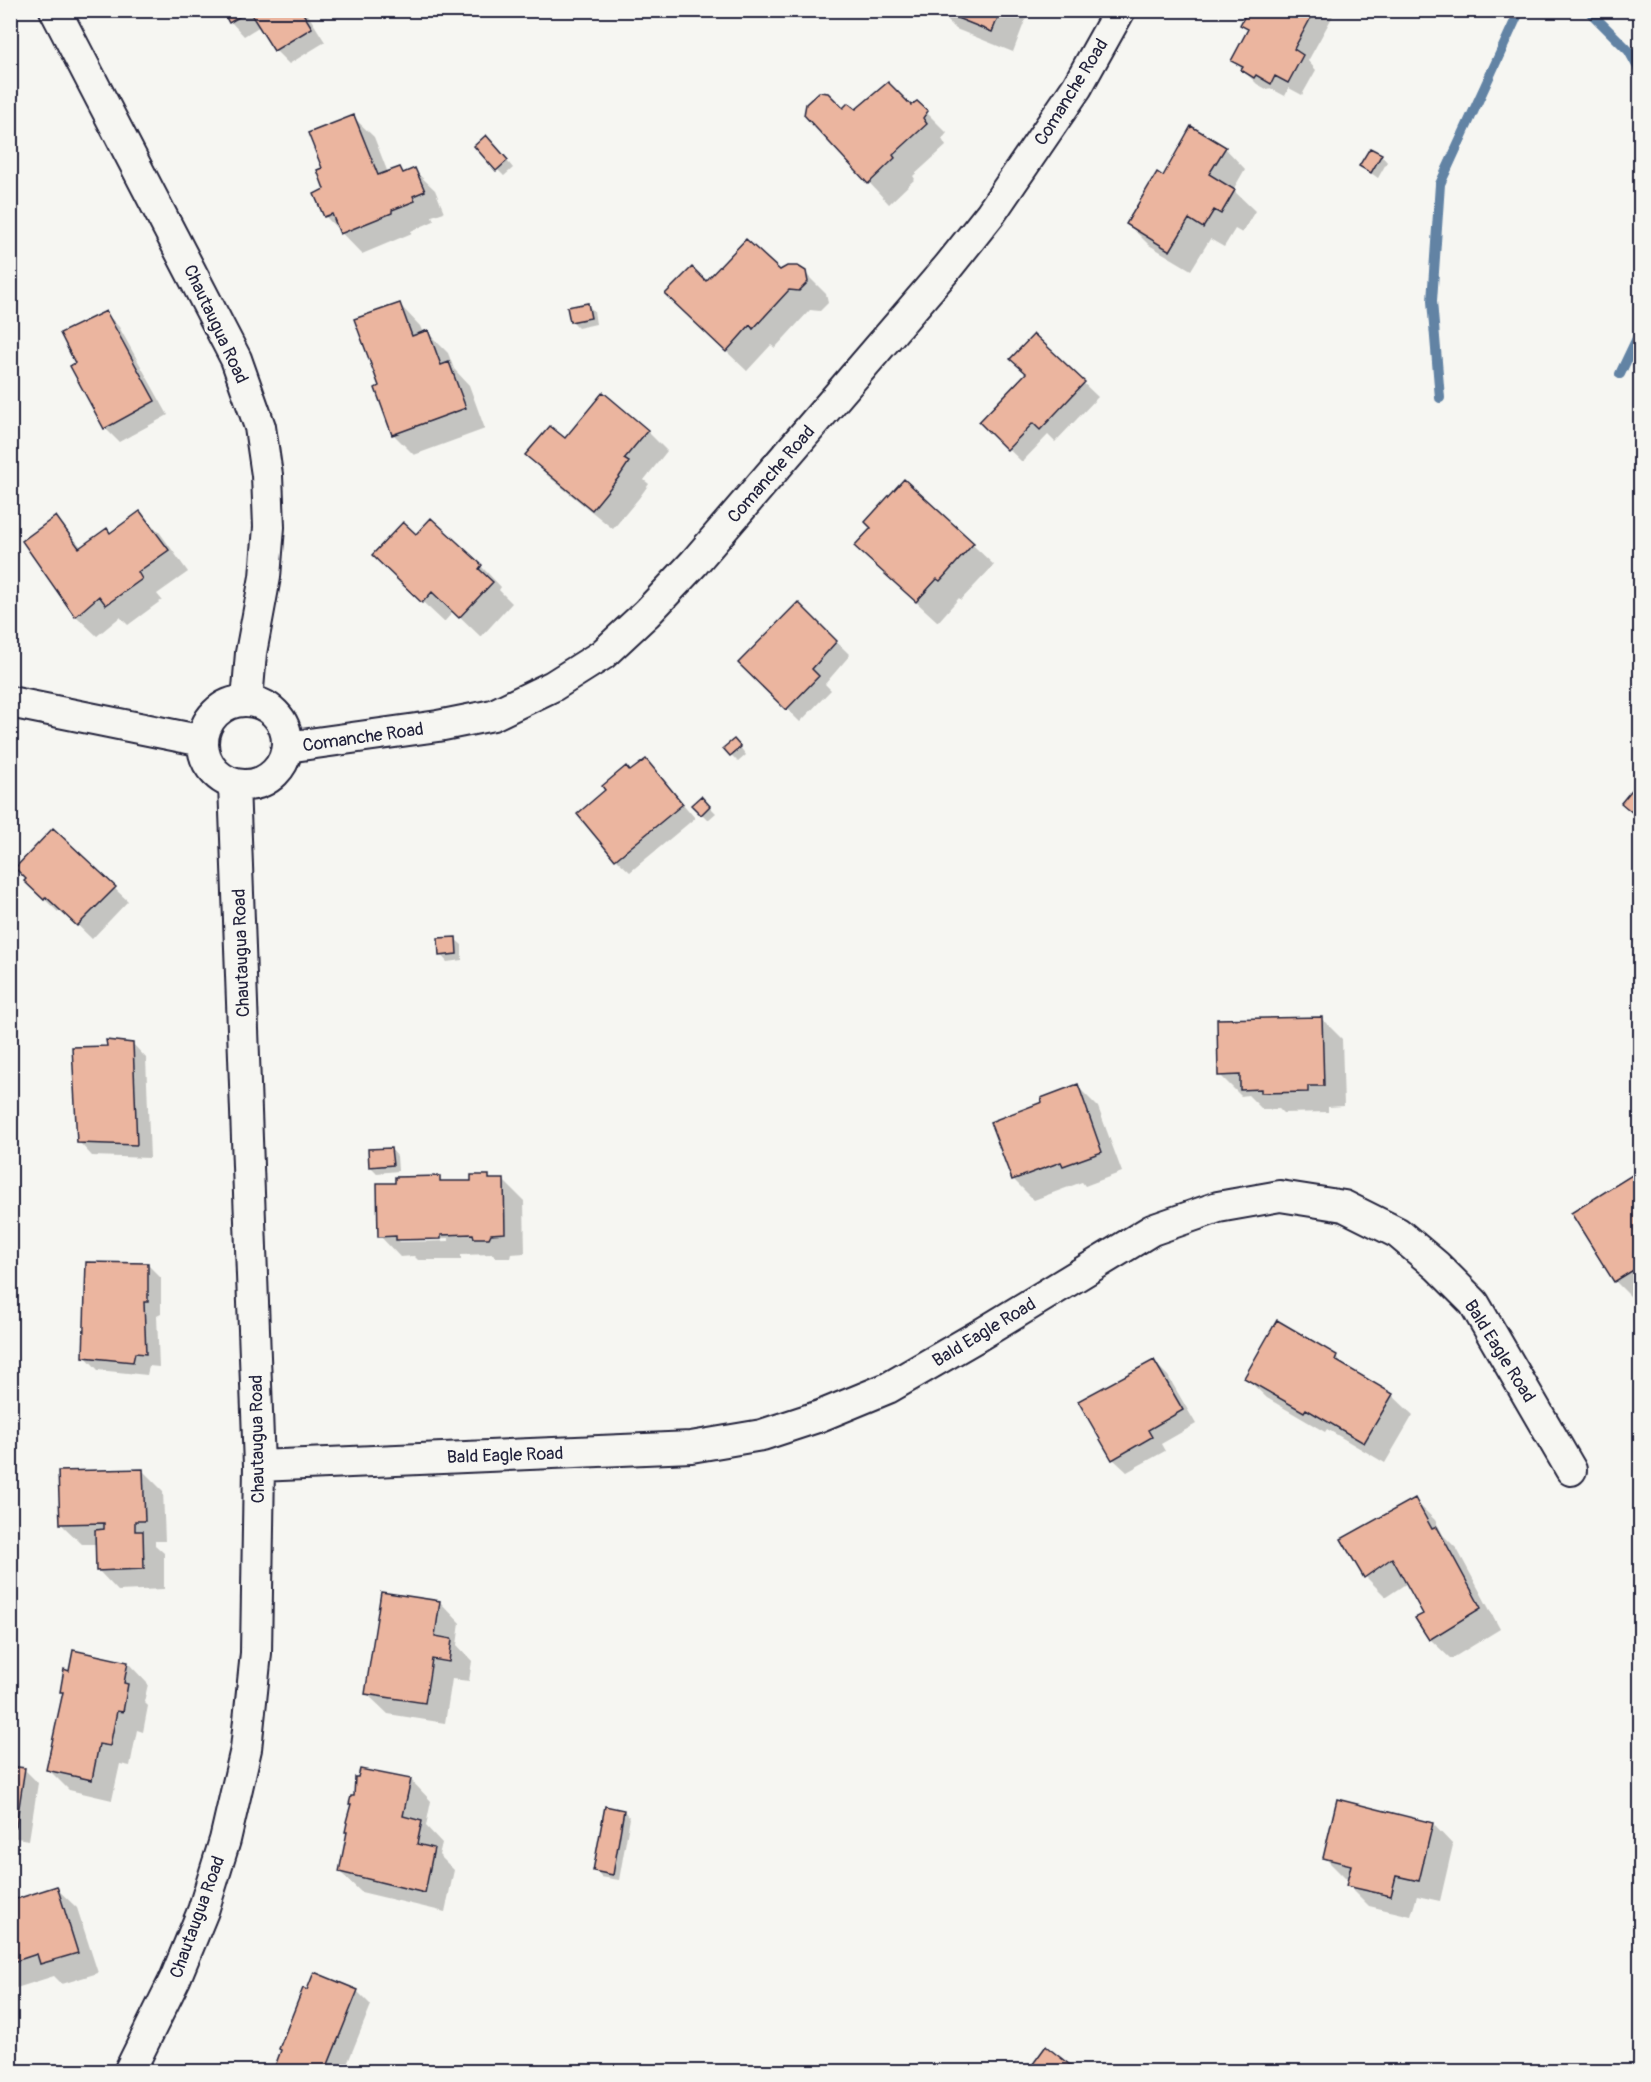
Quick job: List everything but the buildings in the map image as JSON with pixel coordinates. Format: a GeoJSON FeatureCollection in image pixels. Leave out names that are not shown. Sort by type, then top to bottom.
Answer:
{"type":"FeatureCollection","features":[{"type":"Feature","properties":{"kind":"street","name":"Chautaugua Road"},"geometry":{"type":"LineString","coordinates":[[56,10],[236,359],[260,427],[267,475],[269,527],[265,577],[250,652],[247,701]]}},
{"type":"Feature","properties":{"kind":"street","name":"Comanche Road"},"geometry":{"type":"LineString","coordinates":[[287,747],[438,726],[493,715],[553,686],[602,655],[647,613],[694,563],[984,222],[1077,87],[1120,10]]}},
{"type":"Feature","properties":{"kind":"street"},"geometry":{"type":"LineString","coordinates":[[247,701],[260,704],[272,711],[280,720],[286,733],[287,747],[283,761],[274,773],[263,781],[248,785],[234,784],[221,778],[211,768],[204,755],[205,728],[212,716],[234,702],[247,701]]}},
{"type":"Feature","properties":{"kind":"street"},"geometry":{"type":"LineString","coordinates":[[10,702],[203,741]]}},
{"type":"Feature","properties":{"kind":"street","name":"Chautaugua Road"},"geometry":{"type":"LineString","coordinates":[[129,2072],[175,1979],[203,1911],[225,1840],[246,1749],[256,1653],[259,1466],[234,784]]}},
{"type":"Feature","properties":{"kind":"street","name":"Bald Eagle Road"},"geometry":{"type":"LineString","coordinates":[[259,1466],[691,1447],[762,1435],[820,1416],[888,1388],[1152,1230],[1218,1207],[1280,1196],[1344,1206],[1398,1233],[1437,1266],[1474,1303],[1570,1470]]}},
{"type":"Feature","properties":{"kind":"waterway"},"geometry":{"type":"LineString","coordinates":[[1440,398],[1432,301],[1440,184],[1520,10]]}},
{"type":"Feature","properties":{"kind":"waterway"},"geometry":{"type":"LineString","coordinates":[[1588,10],[1629,51],[1640,71]]}},
{"type":"Feature","properties":{"kind":"waterway"},"geometry":{"type":"LineString","coordinates":[[1620,374],[1640,332]]}}]}
